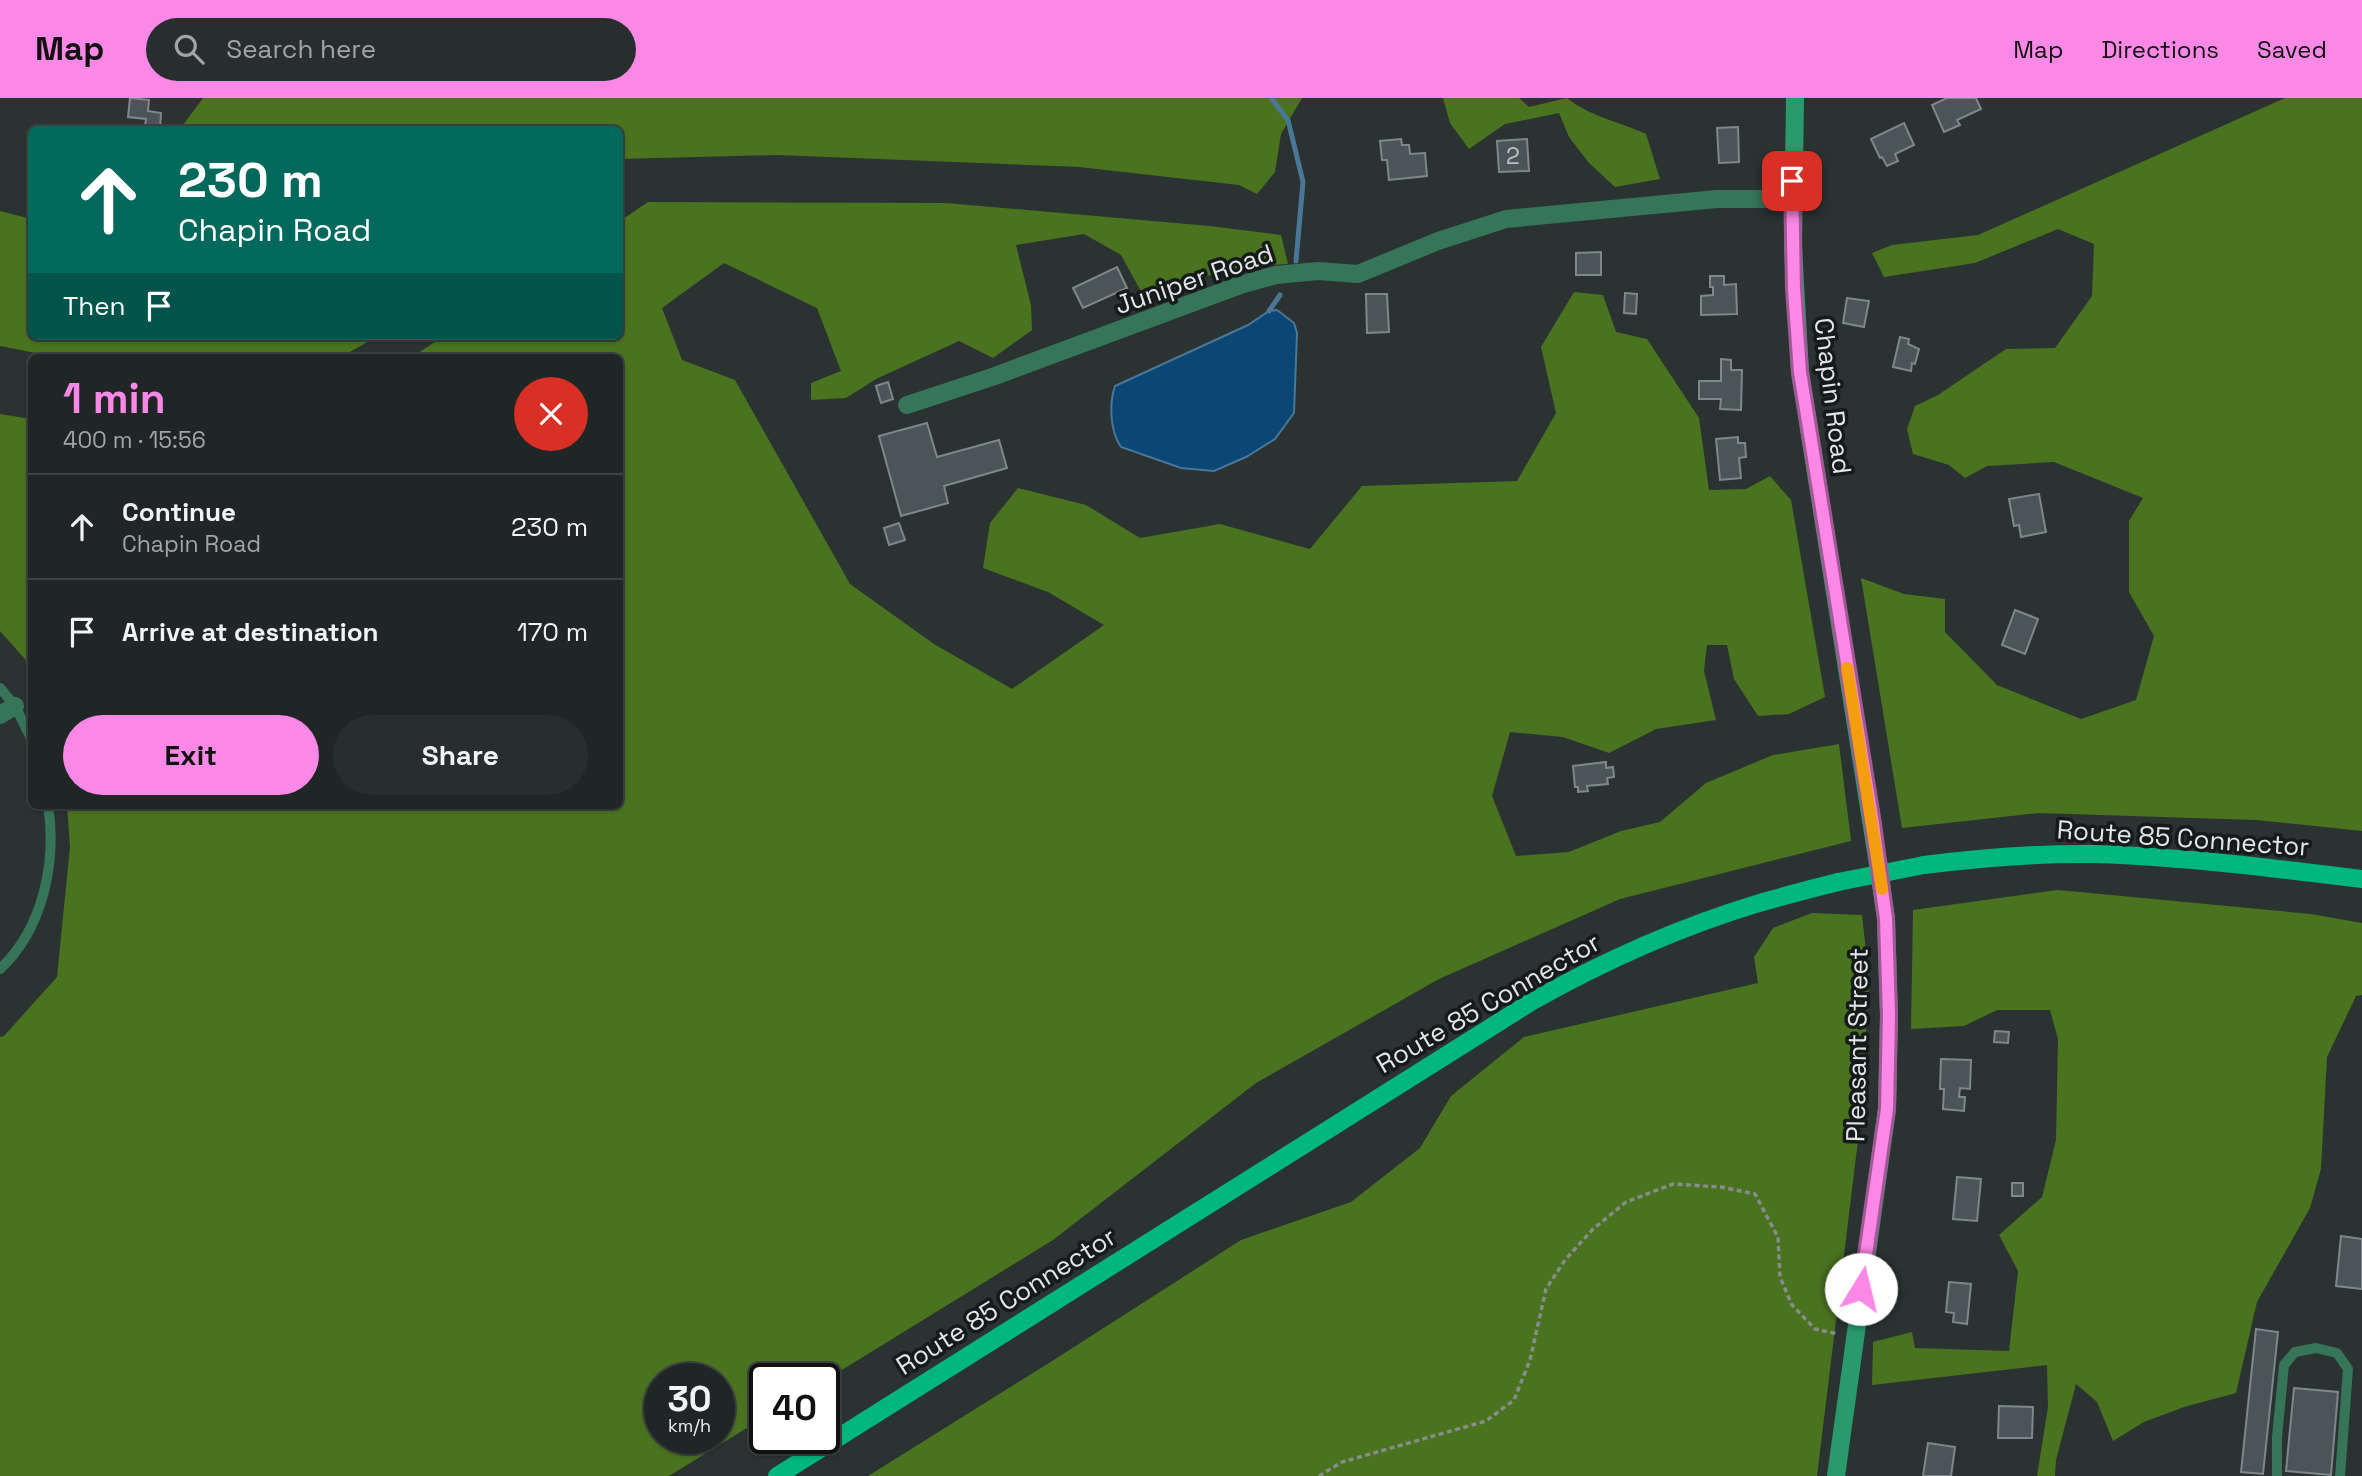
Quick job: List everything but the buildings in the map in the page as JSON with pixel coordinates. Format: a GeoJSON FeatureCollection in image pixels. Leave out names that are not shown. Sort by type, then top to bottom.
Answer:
{"type":"FeatureCollection","features":[{"type":"Feature","properties":{"kind":"main road","name":"Route 85 Connector"},"geometry":{"type":"LineString","coordinates":[[777,1476],[1531,1002],[1594,968],[1656,941],[1756,904],[1838,882],[1924,865],[2009,856],[2105,855],[2219,862],[2362,878]]}},
{"type":"Feature","properties":{"kind":"street","name":"Chapin Road"},"geometry":{"type":"LineString","coordinates":[[1795,98],[1792,199],[1794,289],[1800,372],[1845,657]]}},
{"type":"Feature","properties":{"kind":"street","name":"Juniper Road"},"geometry":{"type":"LineString","coordinates":[[907,405],[1007,372],[1244,284],[1276,275],[1318,271],[1358,274],[1438,241],[1506,219],[1717,199],[1792,199]]}},
{"type":"Feature","properties":{"kind":"street","name":"Pleasant Street"},"geometry":{"type":"LineString","coordinates":[[1836,1476],[1887,1109],[1889,1016],[1886,919],[1845,657]]}},
{"type":"Feature","properties":{"kind":"lane"},"geometry":{"type":"LineString","coordinates":[[0,688],[7,711],[28,735]]}},
{"type":"Feature","properties":{"kind":"lane"},"geometry":{"type":"LineString","coordinates":[[0,969],[28,936],[43,898],[49,860],[49,809]]}},
{"type":"Feature","properties":{"kind":"lane"},"geometry":{"type":"LineString","coordinates":[[2277,1476],[2277,1437],[2284,1365],[2295,1352],[2316,1348],[2337,1353],[2348,1369],[2340,1476]]}},
{"type":"Feature","properties":{"kind":"path"},"geometry":{"type":"LineString","coordinates":[[1319,1476],[1342,1462],[1486,1422],[1514,1400],[1530,1360],[1546,1289],[1565,1260],[1593,1229],[1626,1202],[1673,1184],[1721,1187],[1755,1194],[1778,1237],[1780,1277],[1792,1306],[1815,1329],[1854,1337]]}},
{"type":"Feature","properties":{"kind":"green space"},"geometry":{"type":"Polygon","coordinates":[[[203,98],[1302,98],[1281,134],[1275,172],[1257,194],[1239,185],[1079,167],[777,155],[623,159],[623,126],[182,126],[203,98]]]}},
{"type":"Feature","properties":{"kind":"green space"},"geometry":{"type":"Polygon","coordinates":[[[1443,98],[1519,98],[1529,107],[1567,98],[1595,114],[1646,134],[1660,179],[1615,187],[1589,163],[1569,137],[1559,113],[1505,124],[1469,149],[1450,123],[1443,98]]]}},
{"type":"Feature","properties":{"kind":"green space"},"geometry":{"type":"Polygon","coordinates":[[[2285,98],[2362,98],[2362,831],[2256,820],[2038,813],[1902,828],[1861,578],[1904,594],[1945,599],[1945,632],[1997,685],[2081,719],[2136,700],[2154,636],[2129,592],[2129,521],[2143,498],[2054,462],[1987,466],[1965,478],[1949,465],[1913,454],[1907,429],[1915,406],[1938,395],[2006,349],[2055,348],[2092,296],[2094,244],[2058,229],[1975,263],[1884,277],[1872,253],[1892,245],[1978,235],[2285,98]]]}},
{"type":"Feature","properties":{"kind":"green space"},"geometry":{"type":"Polygon","coordinates":[[[648,202],[946,203],[1210,226],[1281,235],[1288,264],[1249,266],[1143,295],[1121,255],[1084,234],[1016,245],[1031,305],[1032,330],[993,358],[959,341],[876,379],[846,398],[811,400],[811,383],[841,371],[817,308],[724,263],[662,308],[682,360],[735,380],[850,584],[934,644],[1012,689],[1104,625],[1048,592],[983,568],[990,523],[1018,488],[1086,505],[1140,538],[1220,524],[1310,549],[1362,486],[1517,481],[1556,413],[1541,347],[1574,292],[1603,295],[1616,332],[1647,339],[1699,418],[1709,490],[1746,489],[1770,476],[1791,500],[1825,697],[1789,714],[1758,716],[1734,679],[1727,645],[1707,645],[1704,671],[1716,720],[1656,729],[1609,753],[1563,737],[1510,732],[1492,796],[1516,856],[1569,852],[1621,831],[1660,822],[1706,783],[1773,755],[1839,744],[1851,841],[1620,899],[1439,979],[1256,1083],[1053,1240],[840,1371],[840,1363],[749,1363],[749,1427],[735,1435],[735,1363],[644,1363],[644,1454],[705,1454],[669,1476],[0,1476],[0,1037],[4,1036],[57,977],[70,847],[67,809],[623,809],[623,354],[417,354],[438,340],[623,340],[623,219],[648,202]]]}},
{"type":"Feature","properties":{"kind":"green space"},"geometry":{"type":"Polygon","coordinates":[[[0,211],[28,218],[28,340],[371,340],[346,354],[41,354],[0,346],[0,211]]]}},
{"type":"Feature","properties":{"kind":"green space"},"geometry":{"type":"Polygon","coordinates":[[[0,414],[28,419],[28,667],[25,659],[0,631],[0,414]]]}},
{"type":"Feature","properties":{"kind":"green space"},"geometry":{"type":"Polygon","coordinates":[[[2058,890],[2311,914],[2362,923],[2362,995],[2356,996],[2327,1057],[2321,1169],[2310,1208],[2257,1302],[2236,1393],[2184,1407],[2144,1422],[2113,1441],[2097,1402],[2076,1384],[2056,1460],[2055,1476],[2037,1476],[2048,1407],[2047,1365],[1872,1385],[1873,1342],[1912,1332],[1915,1348],[2009,1351],[2018,1271],[1999,1235],[2042,1197],[2056,1140],[2058,1039],[2050,1010],[1997,1010],[1964,1026],[1911,1029],[1913,910],[2058,890]]]}},
{"type":"Feature","properties":{"kind":"green space"},"geometry":{"type":"Polygon","coordinates":[[[1812,913],[1862,915],[1869,978],[1861,1116],[1817,1476],[868,1476],[1241,1240],[1351,1202],[1420,1148],[1451,1096],[1524,1037],[1758,983],[1754,957],[1773,928],[1812,913]]]}},
{"type":"Feature","properties":{"kind":"water"},"geometry":{"type":"Polygon","coordinates":[[[1277,310],[1294,323],[1297,333],[1294,413],[1275,439],[1246,457],[1214,471],[1181,468],[1121,447],[1117,441],[1112,417],[1115,386],[1248,325],[1269,311],[1277,310]]]}},
{"type":"Feature","properties":{"kind":"waterway"},"geometry":{"type":"LineString","coordinates":[[1271,98],[1288,120],[1303,182],[1296,261]]}},
{"type":"Feature","properties":{"kind":"waterway"},"geometry":{"type":"LineString","coordinates":[[1269,311],[1280,295]]}},
{"type":"Feature","properties":{"kind":"slow traffic"},"geometry":{"type":"LineString","coordinates":[[1847,668],[1882,889]]}},
{"type":"Feature","properties":{"kind":"route"},"geometry":{"type":"LineString","coordinates":[[1792,181],[1794,289],[1800,372],[1886,919],[1889,1016],[1887,1109],[1861,1289]]}}]}
